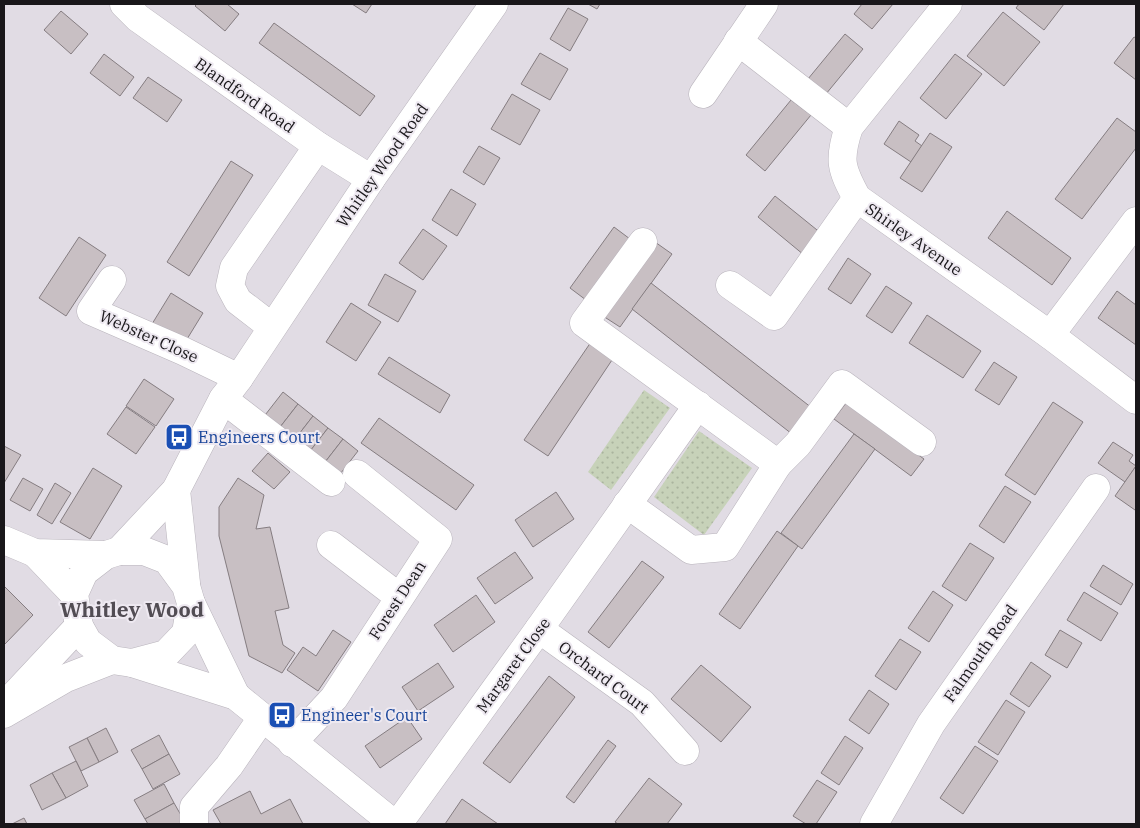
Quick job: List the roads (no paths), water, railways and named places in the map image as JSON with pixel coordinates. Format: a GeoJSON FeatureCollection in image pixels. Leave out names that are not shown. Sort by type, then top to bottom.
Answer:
{"type":"FeatureCollection","features":[{"type":"Feature","properties":{"kind":"street","name":"Blandford Road"},"geometry":{"type":"LineString","coordinates":[[124,4],[138,18],[318,146],[371,179]]}},
{"type":"Feature","properties":{"kind":"street","name":"Whitley Wood Road"},"geometry":{"type":"LineString","coordinates":[[112,553],[176,490],[231,389],[371,179],[494,4]]}},
{"type":"Feature","properties":{"kind":"street"},"geometry":{"type":"LineString","coordinates":[[703,94],[764,4]]}},
{"type":"Feature","properties":{"kind":"street","name":"Shirley Avenue"},"geometry":{"type":"LineString","coordinates":[[948,4],[848,127],[842,148],[844,174],[857,198],[1050,335],[1136,400]]}},
{"type":"Feature","properties":{"kind":"street"},"geometry":{"type":"LineString","coordinates":[[738,41],[848,127]]}},
{"type":"Feature","properties":{"kind":"street"},"geometry":{"type":"LineString","coordinates":[[272,327],[238,301],[230,286],[234,268],[318,146]]}},
{"type":"Feature","properties":{"kind":"street"},"geometry":{"type":"LineString","coordinates":[[730,285],[774,316],[857,198]]}},
{"type":"Feature","properties":{"kind":"street"},"geometry":{"type":"LineString","coordinates":[[1050,335],[1136,221]]}},
{"type":"Feature","properties":{"kind":"street"},"geometry":{"type":"LineString","coordinates":[[643,242],[584,323],[778,464]]}},
{"type":"Feature","properties":{"kind":"street","name":"Webster Close"},"geometry":{"type":"LineString","coordinates":[[112,280],[91,311],[182,350],[231,389]]}},
{"type":"Feature","properties":{"kind":"street"},"geometry":{"type":"LineString","coordinates":[[627,504],[691,550],[725,547],[778,464],[798,444],[842,384],[922,442]]}},
{"type":"Feature","properties":{"kind":"street"},"geometry":{"type":"LineString","coordinates":[[231,389],[331,482]]}},
{"type":"Feature","properties":{"kind":"street","name":"Margaret Close"},"geometry":{"type":"LineString","coordinates":[[396,824],[539,629],[698,405]]}},
{"type":"Feature","properties":{"kind":"street","name":"Forest Dean"},"geometry":{"type":"LineString","coordinates":[[292,743],[334,698],[438,539],[357,474]]}},
{"type":"Feature","properties":{"kind":"street","name":"Falmouth Road"},"geometry":{"type":"LineString","coordinates":[[874,824],[931,724],[1096,488]]}},
{"type":"Feature","properties":{"kind":"street"},"geometry":{"type":"LineString","coordinates":[[4,714],[66,678],[122,662],[166,654],[186,633],[189,595],[176,490]]}},
{"type":"Feature","properties":{"kind":"street"},"geometry":{"type":"LineString","coordinates":[[4,540],[35,553],[144,551],[167,560],[189,595],[236,696]]}},
{"type":"Feature","properties":{"kind":"street"},"geometry":{"type":"LineString","coordinates":[[331,545],[399,597]]}},
{"type":"Feature","properties":{"kind":"street"},"geometry":{"type":"LineString","coordinates":[[35,553],[74,594]]}},
{"type":"Feature","properties":{"kind":"street"},"geometry":{"type":"LineString","coordinates":[[112,553],[84,572],[74,594],[79,626],[88,642],[122,662],[236,696],[292,743],[396,824]]}},
{"type":"Feature","properties":{"kind":"street"},"geometry":{"type":"LineString","coordinates":[[4,706],[79,626]]}},
{"type":"Feature","properties":{"kind":"street","name":"Orchard Court"},"geometry":{"type":"LineString","coordinates":[[539,629],[642,703],[685,751]]}},
{"type":"Feature","properties":{"kind":"street"},"geometry":{"type":"LineString","coordinates":[[194,824],[194,807],[229,766],[262,718]]}},
{"type":"Feature","properties":{"kind":"place","name":"Engineers Court"},"geometry":{"type":"Point","coordinates":[179,437]}},
{"type":"Feature","properties":{"kind":"place","name":"Engineer's Court"},"geometry":{"type":"Point","coordinates":[282,715]}},
{"type":"Feature","properties":{"kind":"district","name":"Whitley Wood"},"geometry":{"type":"Point","coordinates":[132,609]}}]}
